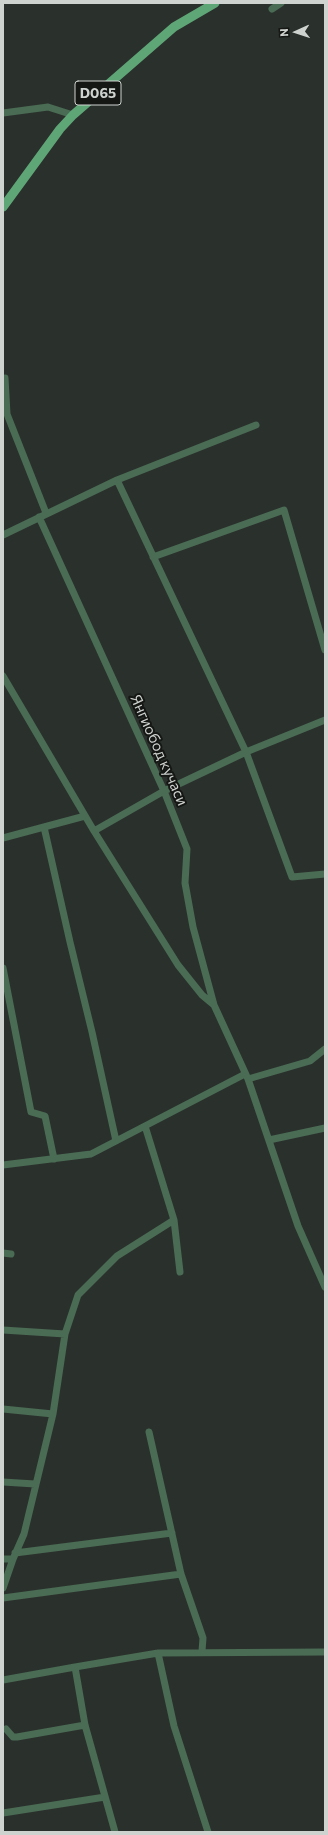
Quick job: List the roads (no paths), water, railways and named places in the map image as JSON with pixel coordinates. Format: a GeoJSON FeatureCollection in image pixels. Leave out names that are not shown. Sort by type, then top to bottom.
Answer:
{"type":"FeatureCollection","features":[{"type":"Feature","properties":{"kind":"main road","name":"D065"},"geometry":{"type":"LineString","coordinates":[[3,207],[60,129],[73,115],[174,27],[215,3]]}},
{"type":"Feature","properties":{"kind":"street"},"geometry":{"type":"LineString","coordinates":[[272,9],[281,3]]}},
{"type":"Feature","properties":{"kind":"street"},"geometry":{"type":"LineString","coordinates":[[3,113],[48,107],[73,115]]}},
{"type":"Feature","properties":{"kind":"street"},"geometry":{"type":"LineString","coordinates":[[5,378],[7,414],[46,513]]}},
{"type":"Feature","properties":{"kind":"street"},"geometry":{"type":"LineString","coordinates":[[3,535],[117,480],[256,425]]}},
{"type":"Feature","properties":{"kind":"street"},"geometry":{"type":"LineString","coordinates":[[117,480],[246,752],[292,877],[325,874]]}},
{"type":"Feature","properties":{"kind":"street"},"geometry":{"type":"LineString","coordinates":[[153,557],[284,510],[325,650]]}},
{"type":"Feature","properties":{"kind":"street","name":"Янгиобод кучаси"},"geometry":{"type":"LineString","coordinates":[[39,517],[164,791],[187,849],[185,883],[193,927],[214,1005],[247,1077],[298,1226],[325,1287]]}},
{"type":"Feature","properties":{"kind":"street","name":"Янгиобод кучаси"},"geometry":{"type":"LineString","coordinates":[[3,676],[94,831],[178,965],[202,995],[214,1005]]}},
{"type":"Feature","properties":{"kind":"street"},"geometry":{"type":"LineString","coordinates":[[94,831],[164,791],[246,752],[325,720]]}},
{"type":"Feature","properties":{"kind":"street"},"geometry":{"type":"LineString","coordinates":[[3,838],[85,816]]}},
{"type":"Feature","properties":{"kind":"street"},"geometry":{"type":"LineString","coordinates":[[44,827],[116,1141]]}},
{"type":"Feature","properties":{"kind":"street"},"geometry":{"type":"LineString","coordinates":[[3,968],[31,1112],[45,1116],[54,1159]]}},
{"type":"Feature","properties":{"kind":"street"},"geometry":{"type":"LineString","coordinates":[[3,1165],[92,1154],[145,1126],[247,1077],[310,1061],[325,1049]]}},
{"type":"Feature","properties":{"kind":"street"},"geometry":{"type":"LineString","coordinates":[[145,1126],[174,1220],[180,1272]]}},
{"type":"Feature","properties":{"kind":"street"},"geometry":{"type":"LineString","coordinates":[[269,1140],[325,1128]]}},
{"type":"Feature","properties":{"kind":"street"},"geometry":{"type":"LineString","coordinates":[[3,1588],[14,1556],[24,1534],[53,1414],[65,1334],[78,1295],[117,1256],[174,1220]]}},
{"type":"Feature","properties":{"kind":"street"},"geometry":{"type":"LineString","coordinates":[[3,1330],[65,1334]]}},
{"type":"Feature","properties":{"kind":"street"},"geometry":{"type":"LineString","coordinates":[[3,1409],[53,1414]]}},
{"type":"Feature","properties":{"kind":"street"},"geometry":{"type":"LineString","coordinates":[[149,1432],[181,1574],[203,1638],[202,1651]]}},
{"type":"Feature","properties":{"kind":"street"},"geometry":{"type":"LineString","coordinates":[[3,1482],[35,1484]]}},
{"type":"Feature","properties":{"kind":"street"},"geometry":{"type":"LineString","coordinates":[[3,1559],[14,1556],[172,1533]]}},
{"type":"Feature","properties":{"kind":"street"},"geometry":{"type":"LineString","coordinates":[[3,1598],[181,1574]]}},
{"type":"Feature","properties":{"kind":"street"},"geometry":{"type":"LineString","coordinates":[[3,1680],[158,1653],[202,1651],[325,1652]]}},
{"type":"Feature","properties":{"kind":"street"},"geometry":{"type":"LineString","coordinates":[[158,1653],[174,1726],[208,1832]]}},
{"type":"Feature","properties":{"kind":"street"},"geometry":{"type":"LineString","coordinates":[[75,1668],[85,1725],[115,1832]]}},
{"type":"Feature","properties":{"kind":"street"},"geometry":{"type":"LineString","coordinates":[[6,1729],[13,1737],[17,1737],[85,1725]]}},
{"type":"Feature","properties":{"kind":"street"},"geometry":{"type":"LineString","coordinates":[[3,1813],[105,1797]]}}]}
